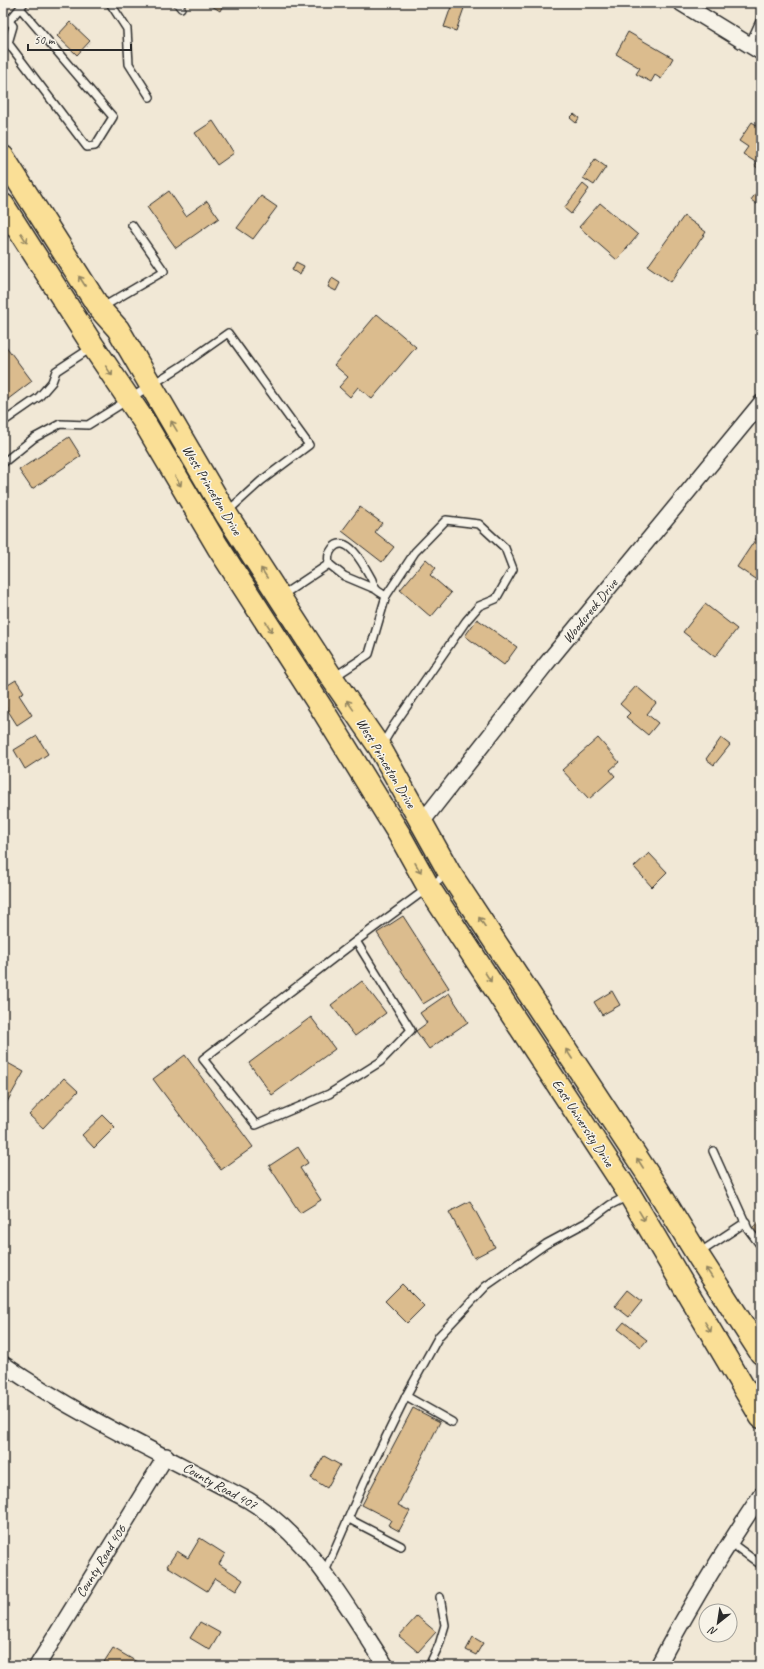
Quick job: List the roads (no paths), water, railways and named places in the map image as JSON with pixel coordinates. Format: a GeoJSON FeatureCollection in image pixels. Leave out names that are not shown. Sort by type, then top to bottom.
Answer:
{"type":"FeatureCollection","features":[{"type":"Feature","properties":{"kind":"highway","name":"West Princeton Drive"},"geometry":{"type":"LineString","coordinates":[[3,158],[100,309],[118,329],[226,514],[332,678],[380,748],[422,822]]}},
{"type":"Feature","properties":{"kind":"highway","name":"West Princeton Drive"},"geometry":{"type":"LineString","coordinates":[[3,205],[128,400],[143,420],[218,547],[324,712],[399,834]]}},
{"type":"Feature","properties":{"kind":"highway","name":"East University Drive"},"geometry":{"type":"LineString","coordinates":[[422,822],[449,872],[653,1182],[697,1254],[761,1353]]}},
{"type":"Feature","properties":{"kind":"highway","name":"East University Drive"},"geometry":{"type":"LineString","coordinates":[[399,834],[429,888],[630,1195],[761,1416]]}},
{"type":"Feature","properties":{"kind":"street"},"geometry":{"type":"LineString","coordinates":[[681,3],[755,49]]}},
{"type":"Feature","properties":{"kind":"street","name":"Woodcreek Drive"},"geometry":{"type":"LineString","coordinates":[[422,822],[551,658],[761,403]]}},
{"type":"Feature","properties":{"kind":"street","name":"County Road 407"},"geometry":{"type":"LineString","coordinates":[[3,1364],[46,1393],[260,1507],[284,1526],[298,1540],[324,1574],[386,1666]]}},
{"type":"Feature","properties":{"kind":"street","name":"County Road 406"},"geometry":{"type":"LineString","coordinates":[[37,1666],[166,1456]]}},
{"type":"Feature","properties":{"kind":"street"},"geometry":{"type":"LineString","coordinates":[[658,1666],[730,1542],[761,1495]]}},
{"type":"Feature","properties":{"kind":"lane"},"geometry":{"type":"LineString","coordinates":[[110,3],[127,29],[129,64],[150,96]]}},
{"type":"Feature","properties":{"kind":"lane"},"geometry":{"type":"LineString","coordinates":[[3,14],[13,26],[8,43],[87,147],[95,146],[113,117],[22,5],[9,21]]}},
{"type":"Feature","properties":{"kind":"lane"},"geometry":{"type":"LineString","coordinates":[[755,49],[761,19]]}},
{"type":"Feature","properties":{"kind":"lane"},"geometry":{"type":"LineString","coordinates":[[100,309],[164,271],[132,225]]}},
{"type":"Feature","properties":{"kind":"lane"},"geometry":{"type":"LineString","coordinates":[[3,462],[34,438],[60,424],[88,425],[150,386],[228,333],[309,446],[261,481],[226,514]]}},
{"type":"Feature","properties":{"kind":"lane"},"geometry":{"type":"LineString","coordinates":[[3,422],[39,397],[52,382],[56,371],[93,346]]}},
{"type":"Feature","properties":{"kind":"lane"},"geometry":{"type":"LineString","coordinates":[[332,678],[370,654],[386,596],[415,552],[446,520],[479,524],[505,548],[513,569],[496,599],[479,606],[466,621],[394,725],[380,748]]}},
{"type":"Feature","properties":{"kind":"lane"},"geometry":{"type":"LineString","coordinates":[[329,564],[329,553],[333,547],[342,544],[347,545],[354,551],[372,580],[375,589]]}},
{"type":"Feature","properties":{"kind":"lane"},"geometry":{"type":"LineString","coordinates":[[279,597],[329,564]]}},
{"type":"Feature","properties":{"kind":"lane"},"geometry":{"type":"LineString","coordinates":[[329,564],[344,576],[375,589],[386,596]]}},
{"type":"Feature","properties":{"kind":"lane"},"geometry":{"type":"LineString","coordinates":[[356,941],[411,1030],[380,1062],[329,1094],[256,1125],[203,1059],[356,941],[449,872]]}},
{"type":"Feature","properties":{"kind":"lane"},"geometry":{"type":"LineString","coordinates":[[713,1151],[746,1222],[761,1246]]}},
{"type":"Feature","properties":{"kind":"lane"},"geometry":{"type":"LineString","coordinates":[[324,1574],[364,1482],[406,1396],[439,1336],[486,1286],[546,1244],[587,1222],[610,1205],[630,1195]]}},
{"type":"Feature","properties":{"kind":"lane"},"geometry":{"type":"LineString","coordinates":[[697,1254],[746,1222]]}},
{"type":"Feature","properties":{"kind":"lane"},"geometry":{"type":"LineString","coordinates":[[406,1396],[452,1422]]}},
{"type":"Feature","properties":{"kind":"lane"},"geometry":{"type":"LineString","coordinates":[[349,1519],[402,1546]]}},
{"type":"Feature","properties":{"kind":"lane"},"geometry":{"type":"LineString","coordinates":[[730,1542],[760,1563]]}},
{"type":"Feature","properties":{"kind":"lane"},"geometry":{"type":"LineString","coordinates":[[429,1666],[439,1645],[445,1625],[440,1597]]}}]}
